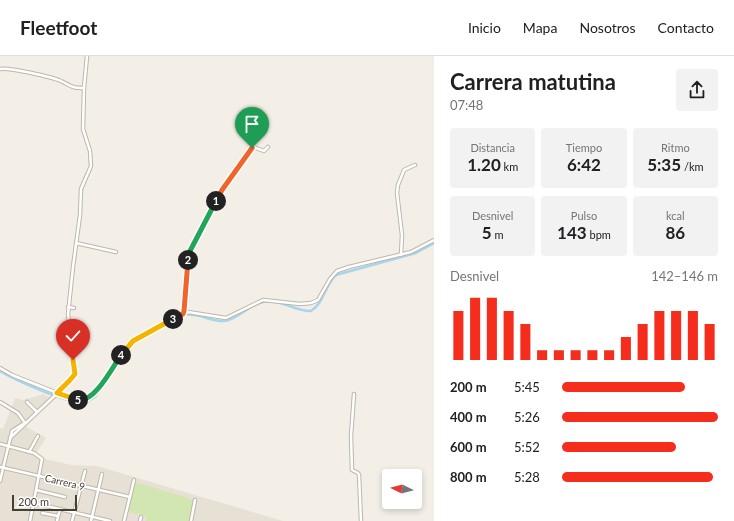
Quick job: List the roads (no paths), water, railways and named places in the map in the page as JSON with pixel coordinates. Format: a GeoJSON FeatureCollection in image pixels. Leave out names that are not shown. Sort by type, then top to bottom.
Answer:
{"type":"FeatureCollection","features":[{"type":"Feature","properties":{"kind":"street"},"geometry":{"type":"LineString","coordinates":[[0,481],[1,467],[10,438],[70,380],[75,371],[68,327],[68,307],[80,215],[81,189],[91,166],[90,151],[84,132],[84,88],[87,56]]}},
{"type":"Feature","properties":{"kind":"street"},"geometry":{"type":"LineString","coordinates":[[0,69],[7,68],[22,71],[60,81],[73,88],[84,88]]}},
{"type":"Feature","properties":{"kind":"street"},"geometry":{"type":"LineString","coordinates":[[183,314],[185,308],[189,255],[197,237],[222,190],[250,149],[253,148],[264,151],[268,147]]}},
{"type":"Feature","properties":{"kind":"street"},"geometry":{"type":"LineString","coordinates":[[402,254],[402,235],[397,193],[398,185],[404,170],[415,165]]}},
{"type":"Feature","properties":{"kind":"street"},"geometry":{"type":"LineString","coordinates":[[0,368],[12,375],[79,401],[89,398],[105,379],[127,346],[133,341],[183,314],[193,312],[226,318],[263,300],[303,304],[311,303],[318,300],[330,278],[337,271],[402,254],[420,248],[434,240]]}},
{"type":"Feature","properties":{"kind":"street"},"geometry":{"type":"LineString","coordinates":[[76,243],[116,252]]}},
{"type":"Feature","properties":{"kind":"street"},"geometry":{"type":"LineString","coordinates":[[68,307],[74,308]]}},
{"type":"Feature","properties":{"kind":"street"},"geometry":{"type":"LineString","coordinates":[[354,394],[351,436],[352,470],[357,472],[359,475],[361,521]]}},
{"type":"Feature","properties":{"kind":"street"},"geometry":{"type":"LineString","coordinates":[[0,402],[15,411],[25,423]]}},
{"type":"Feature","properties":{"kind":"street"},"geometry":{"type":"LineString","coordinates":[[26,402],[37,412]]}},
{"type":"Feature","properties":{"kind":"street"},"geometry":{"type":"LineString","coordinates":[[29,452],[38,436]]}},
{"type":"Feature","properties":{"kind":"street"},"geometry":{"type":"LineString","coordinates":[[0,444],[37,454],[42,459],[30,521]]}},
{"type":"Feature","properties":{"kind":"street","name":"Carrera 9"},"geometry":{"type":"LineString","coordinates":[[1,467],[130,497]]}},
{"type":"Feature","properties":{"kind":"street"},"geometry":{"type":"LineString","coordinates":[[72,521],[85,471]]}},
{"type":"Feature","properties":{"kind":"street"},"geometry":{"type":"LineString","coordinates":[[91,521],[102,474]]}},
{"type":"Feature","properties":{"kind":"street"},"geometry":{"type":"LineString","coordinates":[[124,521],[134,480]]}},
{"type":"Feature","properties":{"kind":"street"},"geometry":{"type":"LineString","coordinates":[[36,490],[65,497]]}},
{"type":"Feature","properties":{"kind":"street"},"geometry":{"type":"LineString","coordinates":[[191,521],[195,500]]}},
{"type":"Feature","properties":{"kind":"street"},"geometry":{"type":"LineString","coordinates":[[34,503],[110,521]]}},
{"type":"Feature","properties":{"kind":"street"},"geometry":{"type":"LineString","coordinates":[[57,521],[60,509]]}},
{"type":"Feature","properties":{"kind":"street"},"geometry":{"type":"LineString","coordinates":[[42,513],[58,516]]}},
{"type":"Feature","properties":{"kind":"waterway"},"geometry":{"type":"LineString","coordinates":[[0,371],[55,396],[85,403],[95,397],[132,344],[184,315],[189,314],[224,321],[234,318],[258,303],[269,301],[281,303],[305,311],[311,311],[322,299],[329,284],[336,275],[416,253],[434,243]]}}]}
